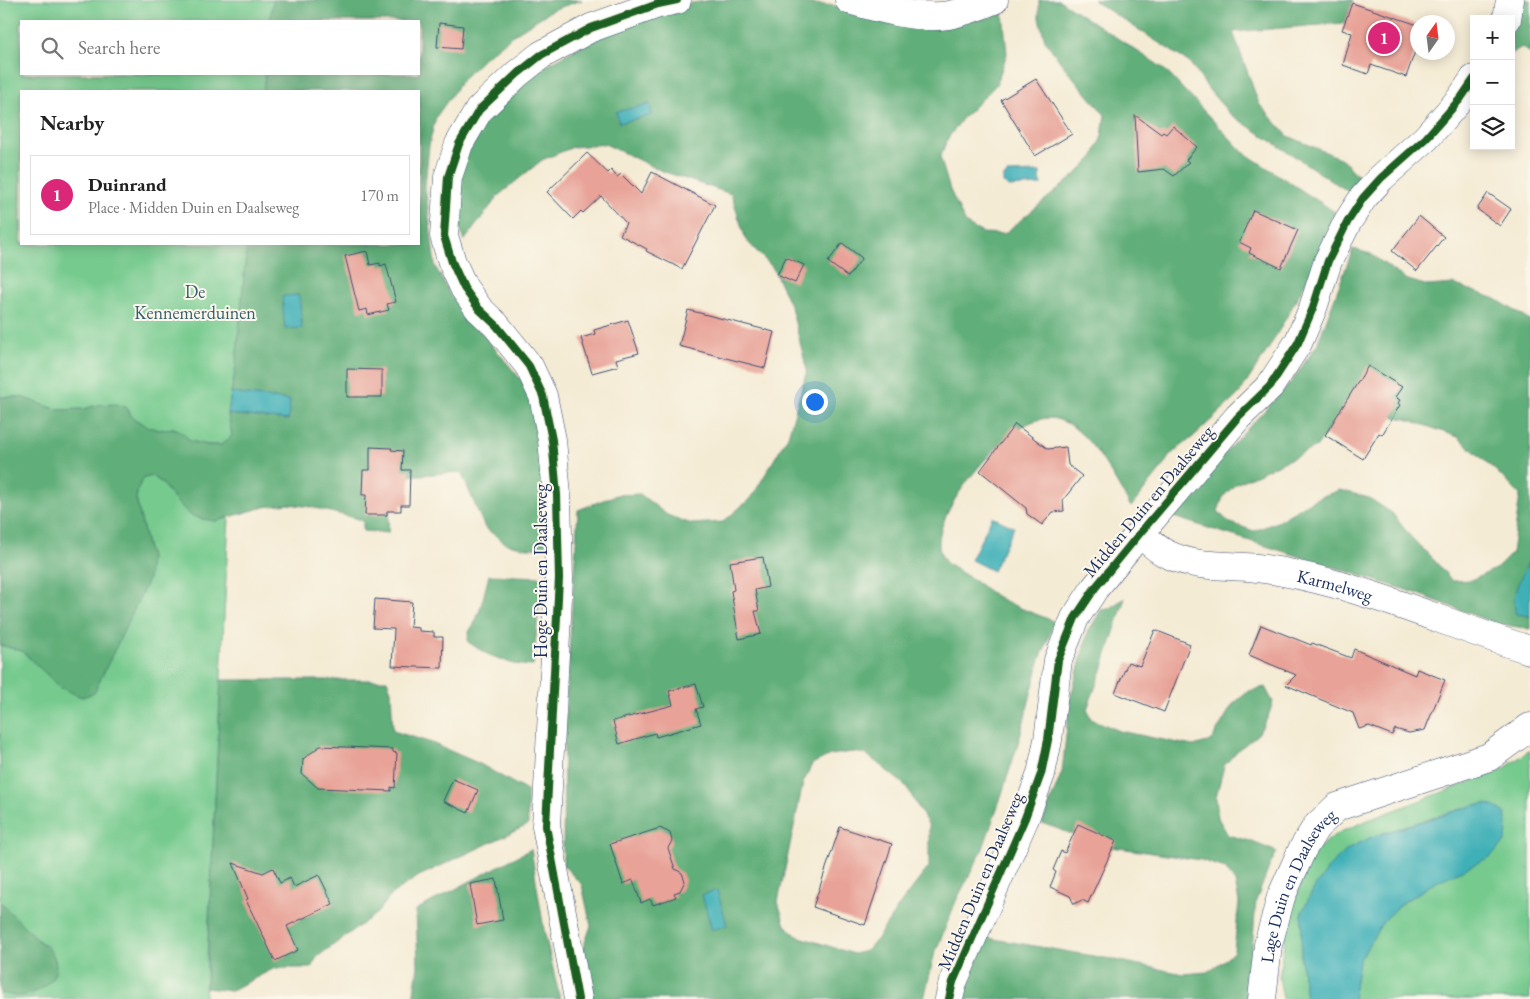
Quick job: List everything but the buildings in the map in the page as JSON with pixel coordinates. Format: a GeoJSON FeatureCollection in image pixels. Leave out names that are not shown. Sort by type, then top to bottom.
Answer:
{"type":"FeatureCollection","features":[{"type":"Feature","properties":{"kind":"street","name":"Hoge Duin en Daalseweg"},"geometry":{"type":"LineString","coordinates":[[578,999],[546,826],[559,578],[557,495],[552,440],[543,396],[529,366],[496,325],[479,309],[464,288],[452,262],[444,236],[448,177],[459,144],[478,110],[541,55],[591,28],[658,4],[677,0]]}},
{"type":"Feature","properties":{"kind":"street"},"geometry":{"type":"LineString","coordinates":[[849,0],[917,15],[948,15],[994,0]]}},
{"type":"Feature","properties":{"kind":"street"},"geometry":{"type":"LineString","coordinates":[[1508,15],[1510,0]]}},
{"type":"Feature","properties":{"kind":"street","name":"Midden Duin en Daalseweg"},"geometry":{"type":"LineString","coordinates":[[949,999],[953,982],[1026,818],[1041,774],[1048,740],[1058,660],[1076,618],[1094,588],[1238,417],[1275,379],[1298,343],[1313,308],[1328,261],[1348,221],[1363,198],[1381,178],[1426,138],[1470,85]]}},
{"type":"Feature","properties":{"kind":"street","name":"Karmelweg"},"geometry":{"type":"LineString","coordinates":[[1140,533],[1165,554],[1184,561],[1212,566],[1254,568],[1294,573],[1371,595],[1499,641],[1530,650]]}},
{"type":"Feature","properties":{"kind":"street","name":"Lage Duin en Daalseweg"},"geometry":{"type":"LineString","coordinates":[[1262,999],[1268,945],[1280,897],[1302,850],[1316,827],[1337,807],[1489,757],[1530,727]]}},
{"type":"Feature","properties":{"kind":"green space","name":"De Kennemerduinen"},"geometry":{"type":"Polygon","coordinates":[[[0,0],[283,0],[281,20],[20,20],[20,75],[276,75],[275,90],[20,90],[20,245],[262,245],[231,393],[228,414],[233,436],[221,445],[208,445],[190,441],[181,431],[174,428],[158,430],[146,426],[133,418],[126,407],[98,405],[84,409],[58,410],[21,397],[0,397],[0,0]]]}},
{"type":"Feature","properties":{"kind":"green space"},"geometry":{"type":"Polygon","coordinates":[[[273,0],[582,0],[552,10],[516,33],[484,58],[462,80],[436,117],[429,145],[425,185],[435,266],[451,296],[528,388],[542,437],[545,548],[527,548],[507,544],[485,528],[461,472],[391,477],[388,533],[363,531],[363,520],[311,507],[289,504],[264,507],[216,521],[202,519],[190,515],[161,482],[152,476],[144,478],[138,488],[136,499],[150,558],[148,580],[94,693],[82,697],[61,688],[22,651],[0,645],[0,397],[21,397],[58,410],[84,409],[98,405],[116,404],[126,407],[133,418],[146,426],[158,430],[173,428],[181,431],[190,441],[208,445],[221,445],[232,436],[228,414],[288,420],[290,400],[231,393],[235,372],[247,245],[420,245],[420,90],[263,90],[265,75],[420,75],[420,20],[270,20],[273,0]]]}},
{"type":"Feature","properties":{"kind":"green space"},"geometry":{"type":"Polygon","coordinates":[[[712,0],[770,0],[837,6],[945,22],[987,18],[1003,13],[1007,54],[996,85],[962,119],[948,138],[940,157],[950,190],[966,224],[983,233],[1004,234],[1074,176],[1094,156],[1102,136],[1105,115],[1061,63],[1045,40],[1039,18],[1039,0],[1059,0],[1163,68],[1243,152],[1335,212],[1305,284],[1269,348],[1239,394],[1193,437],[1170,455],[1131,507],[1109,469],[1080,432],[1068,424],[1048,418],[1023,426],[1010,435],[979,467],[963,487],[950,508],[941,528],[939,546],[945,561],[1003,600],[1055,622],[1039,662],[1020,737],[1001,797],[982,851],[956,901],[934,956],[924,999],[592,999],[579,958],[591,926],[582,885],[563,865],[564,735],[578,510],[616,495],[640,494],[667,515],[692,524],[723,522],[752,497],[788,436],[807,370],[791,307],[773,268],[746,240],[731,194],[662,171],[605,144],[573,147],[542,160],[499,195],[464,241],[457,217],[468,132],[508,86],[647,10],[712,0]],[[852,752],[830,755],[812,764],[803,783],[778,902],[785,925],[797,936],[854,954],[866,951],[876,940],[903,900],[929,867],[929,826],[906,786],[866,754],[852,752]]]}},
{"type":"Feature","properties":{"kind":"green space"},"geometry":{"type":"Polygon","coordinates":[[[1093,0],[1353,0],[1344,23],[1233,32],[1259,104],[1288,136],[1342,159],[1360,178],[1349,192],[1230,114],[1209,90],[1190,63],[1093,0]]]}},
{"type":"Feature","properties":{"kind":"green space"},"geometry":{"type":"Polygon","coordinates":[[[1520,0],[1530,0],[1530,53],[1522,47],[1515,51],[1515,17],[1520,0]]]}},
{"type":"Feature","properties":{"kind":"green space"},"geometry":{"type":"Polygon","coordinates":[[[1353,249],[1371,254],[1405,279],[1428,286],[1453,284],[1496,299],[1530,320],[1530,558],[1525,571],[1516,613],[1530,616],[1530,629],[1494,623],[1416,593],[1167,515],[1292,381],[1317,345],[1353,249]],[[1357,392],[1316,447],[1236,484],[1223,497],[1218,511],[1228,522],[1254,531],[1277,522],[1315,499],[1340,490],[1369,498],[1392,513],[1410,536],[1452,581],[1472,580],[1497,568],[1512,553],[1520,495],[1458,437],[1407,419],[1388,416],[1357,392]]]}},
{"type":"Feature","properties":{"kind":"green space"},"geometry":{"type":"Polygon","coordinates":[[[152,476],[161,482],[174,499],[215,521],[229,518],[205,999],[0,999],[0,993],[4,993],[48,946],[40,942],[0,902],[0,645],[22,651],[62,688],[150,558],[136,499],[138,488],[144,478],[152,476]]]}},
{"type":"Feature","properties":{"kind":"green space"},"geometry":{"type":"Polygon","coordinates":[[[489,575],[542,577],[533,666],[513,664],[487,654],[468,642],[469,632],[482,604],[489,575]]]}},
{"type":"Feature","properties":{"kind":"green space"},"geometry":{"type":"Polygon","coordinates":[[[1125,598],[1102,670],[1087,709],[1091,719],[1120,731],[1193,746],[1211,741],[1233,704],[1249,691],[1265,687],[1273,702],[1268,717],[1258,734],[1237,751],[1224,766],[1216,797],[1218,818],[1228,835],[1250,841],[1277,852],[1256,901],[1248,999],[964,999],[973,970],[988,938],[1111,959],[1183,974],[1207,972],[1234,951],[1239,902],[1235,882],[1225,868],[1201,860],[1105,846],[1042,823],[1062,772],[1070,700],[1088,632],[1101,610],[1108,609],[1125,598]]]}},
{"type":"Feature","properties":{"kind":"green space"},"geometry":{"type":"Polygon","coordinates":[[[221,680],[387,680],[391,690],[393,731],[432,743],[480,764],[527,791],[528,825],[419,876],[393,893],[377,913],[317,957],[311,968],[275,968],[230,991],[206,988],[221,680]]]}},
{"type":"Feature","properties":{"kind":"green space"},"geometry":{"type":"Polygon","coordinates":[[[1530,750],[1530,999],[1353,999],[1359,961],[1382,923],[1402,903],[1434,883],[1487,804],[1475,805],[1405,826],[1372,837],[1348,849],[1302,912],[1301,959],[1306,999],[1283,999],[1279,977],[1287,924],[1311,854],[1336,834],[1368,820],[1502,770],[1530,750]]]}},
{"type":"Feature","properties":{"kind":"green space"},"geometry":{"type":"Polygon","coordinates":[[[531,849],[544,930],[560,999],[413,999],[418,967],[416,910],[531,849]]]}},
{"type":"Feature","properties":{"kind":"green space"},"geometry":{"type":"Polygon","coordinates":[[[0,902],[50,950],[55,959],[56,968],[54,976],[40,989],[30,994],[19,996],[0,993],[0,902]]]}},
{"type":"Feature","properties":{"kind":"water"},"geometry":{"type":"Polygon","coordinates":[[[650,104],[652,115],[619,123],[616,112],[650,104]]]}},
{"type":"Feature","properties":{"kind":"water"},"geometry":{"type":"Polygon","coordinates":[[[1040,172],[1041,185],[1008,187],[1008,185],[1003,183],[1003,177],[1007,173],[1040,172]]]}},
{"type":"Feature","properties":{"kind":"water"},"geometry":{"type":"Polygon","coordinates":[[[299,295],[302,328],[285,329],[282,296],[299,295]]]}},
{"type":"Feature","properties":{"kind":"water"},"geometry":{"type":"Polygon","coordinates":[[[231,393],[290,400],[288,420],[228,414],[231,393]]]}},
{"type":"Feature","properties":{"kind":"water"},"geometry":{"type":"Polygon","coordinates":[[[992,517],[1014,527],[993,571],[971,560],[992,517]]]}},
{"type":"Feature","properties":{"kind":"water"},"geometry":{"type":"Polygon","coordinates":[[[1530,558],[1530,616],[1516,614],[1515,598],[1518,585],[1530,558]]]}},
{"type":"Feature","properties":{"kind":"water"},"geometry":{"type":"Polygon","coordinates":[[[1487,804],[1505,813],[1507,824],[1506,841],[1490,857],[1434,883],[1402,903],[1382,923],[1359,961],[1353,999],[1306,999],[1301,959],[1302,912],[1314,888],[1330,866],[1348,849],[1372,837],[1475,805],[1487,804]]]}},
{"type":"Feature","properties":{"kind":"water"},"geometry":{"type":"Polygon","coordinates":[[[717,890],[727,925],[712,930],[702,895],[717,890]]]}},
{"type":"Feature","properties":{"kind":"cycle path"},"geometry":{"type":"LineString","coordinates":[[578,999],[546,826],[559,578],[557,495],[552,440],[543,396],[529,366],[496,325],[479,309],[464,288],[452,262],[444,236],[448,177],[459,144],[479,110],[517,74],[541,55],[591,28],[658,4],[677,0]]}},
{"type":"Feature","properties":{"kind":"cycle path"},"geometry":{"type":"LineString","coordinates":[[949,999],[953,982],[1025,818],[1041,774],[1048,740],[1058,660],[1075,618],[1095,588],[1140,533],[1238,417],[1270,386],[1298,343],[1313,308],[1328,261],[1348,221],[1363,198],[1381,178],[1426,138],[1470,85]]}},
{"type":"Feature","properties":{"kind":"place","name":"Duinrand"},"geometry":{"type":"Point","coordinates":[1384,38]}}]}
